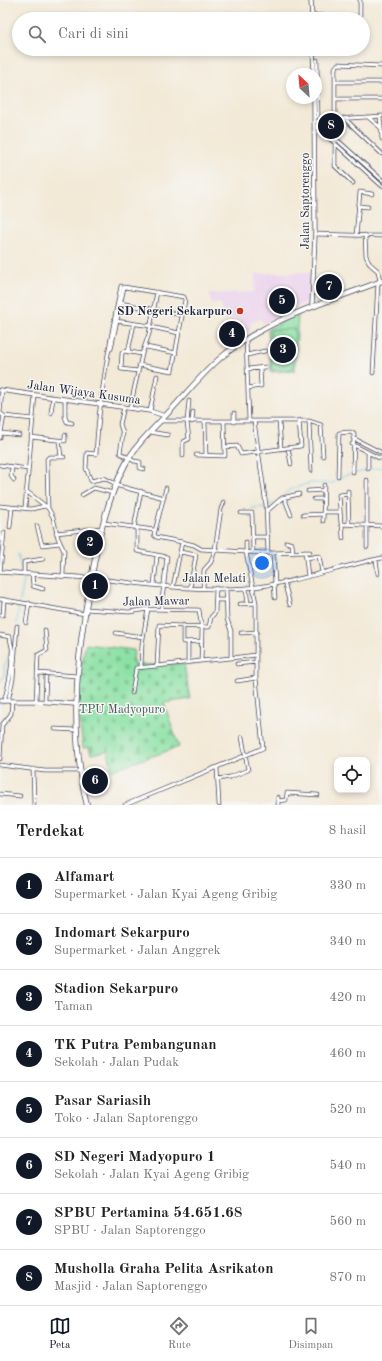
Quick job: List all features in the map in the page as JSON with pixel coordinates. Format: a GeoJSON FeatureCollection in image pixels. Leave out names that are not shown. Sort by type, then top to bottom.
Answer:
{"type":"FeatureCollection","features":[{"type":"Feature","properties":{"kind":"main road"},"geometry":{"type":"LineString","coordinates":[[87,805],[82,783],[76,730],[77,676],[86,612],[99,541],[113,493],[129,457],[160,421],[217,361],[246,339],[282,318],[312,305],[380,281]]}},
{"type":"Feature","properties":{"kind":"street"},"geometry":{"type":"LineString","coordinates":[[311,0],[312,12]]}},
{"type":"Feature","properties":{"kind":"street"},"geometry":{"type":"LineString","coordinates":[[360,0],[360,12]]}},
{"type":"Feature","properties":{"kind":"street"},"geometry":{"type":"LineString","coordinates":[[314,56],[315,68]]}},
{"type":"Feature","properties":{"kind":"street"},"geometry":{"type":"LineString","coordinates":[[315,68],[317,60]]}},
{"type":"Feature","properties":{"kind":"street"},"geometry":{"type":"LineString","coordinates":[[353,183],[336,167],[335,68],[338,64],[382,66]]}},
{"type":"Feature","properties":{"kind":"street"},"geometry":{"type":"LineString","coordinates":[[335,82],[382,82]]}},
{"type":"Feature","properties":{"kind":"street"},"geometry":{"type":"LineString","coordinates":[[335,99],[382,98]]}},
{"type":"Feature","properties":{"kind":"street","name":"Jalan Saptorenggo"},"geometry":{"type":"LineString","coordinates":[[312,305],[315,234],[314,104]]}},
{"type":"Feature","properties":{"kind":"street"},"geometry":{"type":"LineString","coordinates":[[317,104],[318,116],[315,119],[360,162],[382,186]]}},
{"type":"Feature","properties":{"kind":"street"},"geometry":{"type":"LineString","coordinates":[[335,119],[381,116],[382,139]]}},
{"type":"Feature","properties":{"kind":"street"},"geometry":{"type":"LineString","coordinates":[[368,117],[381,128]]}},
{"type":"Feature","properties":{"kind":"street"},"geometry":{"type":"LineString","coordinates":[[344,118],[382,154]]}},
{"type":"Feature","properties":{"kind":"street"},"geometry":{"type":"LineString","coordinates":[[315,125],[335,144],[382,180]]}},
{"type":"Feature","properties":{"kind":"street"},"geometry":{"type":"LineString","coordinates":[[356,236],[360,192],[372,194]]}},
{"type":"Feature","properties":{"kind":"street"},"geometry":{"type":"LineString","coordinates":[[358,206],[368,207]]}},
{"type":"Feature","properties":{"kind":"street"},"geometry":{"type":"LineString","coordinates":[[315,234],[382,236]]}},
{"type":"Feature","properties":{"kind":"street"},"geometry":{"type":"LineString","coordinates":[[365,235],[366,256],[370,264],[378,271],[380,281],[373,373]]}},
{"type":"Feature","properties":{"kind":"street"},"geometry":{"type":"LineString","coordinates":[[121,286],[107,354],[100,405],[96,454],[87,454],[86,468],[91,482],[104,478],[116,485],[164,498]]}},
{"type":"Feature","properties":{"kind":"street"},"geometry":{"type":"LineString","coordinates":[[111,350],[124,287],[184,297],[172,371],[139,366]]}},
{"type":"Feature","properties":{"kind":"street"},"geometry":{"type":"LineString","coordinates":[[130,408],[142,354],[146,347],[151,326],[157,292]]}},
{"type":"Feature","properties":{"kind":"street"},"geometry":{"type":"LineString","coordinates":[[120,304],[182,315]]}},
{"type":"Feature","properties":{"kind":"street"},"geometry":{"type":"LineString","coordinates":[[116,321],[151,326],[179,333]]}},
{"type":"Feature","properties":{"kind":"street"},"geometry":{"type":"LineString","coordinates":[[128,352],[134,324]]}},
{"type":"Feature","properties":{"kind":"street"},"geometry":{"type":"LineString","coordinates":[[246,339],[249,421]]}},
{"type":"Feature","properties":{"kind":"street"},"geometry":{"type":"LineString","coordinates":[[146,347],[176,353]]}},
{"type":"Feature","properties":{"kind":"street"},"geometry":{"type":"LineString","coordinates":[[138,372],[120,368],[122,351],[142,354]]}},
{"type":"Feature","properties":{"kind":"street"},"geometry":{"type":"LineString","coordinates":[[247,355],[265,351]]}},
{"type":"Feature","properties":{"kind":"street"},"geometry":{"type":"LineString","coordinates":[[248,368],[265,367]]}},
{"type":"Feature","properties":{"kind":"street"},"geometry":{"type":"LineString","coordinates":[[248,388],[261,386],[260,368]]}},
{"type":"Feature","properties":{"kind":"street"},"geometry":{"type":"LineString","coordinates":[[150,411],[157,376]]}},
{"type":"Feature","properties":{"kind":"street"},"geometry":{"type":"LineString","coordinates":[[0,438],[2,418],[0,413],[1,390]]}},
{"type":"Feature","properties":{"kind":"street","name":"Jalan Wijaya Kusuma"},"geometry":{"type":"LineString","coordinates":[[1,390],[150,411],[165,416]]}},
{"type":"Feature","properties":{"kind":"street"},"geometry":{"type":"LineString","coordinates":[[25,508],[35,395]]}},
{"type":"Feature","properties":{"kind":"street"},"geometry":{"type":"LineString","coordinates":[[51,413],[53,398]]}},
{"type":"Feature","properties":{"kind":"street"},"geometry":{"type":"LineString","coordinates":[[65,400],[66,421],[72,423]]}},
{"type":"Feature","properties":{"kind":"street"},"geometry":{"type":"LineString","coordinates":[[183,456],[183,442],[189,439],[187,422],[189,400]]}},
{"type":"Feature","properties":{"kind":"street"},"geometry":{"type":"LineString","coordinates":[[124,407],[120,424],[123,434],[120,453],[134,461],[140,462],[140,468],[144,469]]}},
{"type":"Feature","properties":{"kind":"street"},"geometry":{"type":"LineString","coordinates":[[192,422],[193,412]]}},
{"type":"Feature","properties":{"kind":"street"},"geometry":{"type":"LineString","coordinates":[[234,413],[234,422]]}},
{"type":"Feature","properties":{"kind":"street"},"geometry":{"type":"LineString","coordinates":[[2,418],[33,419]]}},
{"type":"Feature","properties":{"kind":"street"},"geometry":{"type":"LineString","coordinates":[[225,447],[237,446],[241,454],[301,446],[299,420]]}},
{"type":"Feature","properties":{"kind":"street"},"geometry":{"type":"LineString","coordinates":[[160,421],[308,421],[321,425],[323,456]]}},
{"type":"Feature","properties":{"kind":"street"},"geometry":{"type":"LineString","coordinates":[[254,421],[267,508],[268,554]]}},
{"type":"Feature","properties":{"kind":"street"},"geometry":{"type":"LineString","coordinates":[[278,421],[281,449]]}},
{"type":"Feature","properties":{"kind":"street"},"geometry":{"type":"LineString","coordinates":[[308,421],[311,471]]}},
{"type":"Feature","properties":{"kind":"street"},"geometry":{"type":"LineString","coordinates":[[205,422],[206,456]]}},
{"type":"Feature","properties":{"kind":"street"},"geometry":{"type":"LineString","coordinates":[[196,455],[225,456],[224,422]]}},
{"type":"Feature","properties":{"kind":"street"},"geometry":{"type":"LineString","coordinates":[[150,432],[168,435]]}},
{"type":"Feature","properties":{"kind":"street"},"geometry":{"type":"LineString","coordinates":[[1,433],[18,435]]}},
{"type":"Feature","properties":{"kind":"street"},"geometry":{"type":"LineString","coordinates":[[338,476],[339,433],[352,433],[353,472]]}},
{"type":"Feature","properties":{"kind":"street"},"geometry":{"type":"LineString","coordinates":[[31,437],[65,440],[65,434]]}},
{"type":"Feature","properties":{"kind":"street"},"geometry":{"type":"LineString","coordinates":[[353,438],[382,456]]}},
{"type":"Feature","properties":{"kind":"street"},"geometry":{"type":"LineString","coordinates":[[47,507],[47,459],[49,456],[62,457],[59,440]]}},
{"type":"Feature","properties":{"kind":"street"},"geometry":{"type":"LineString","coordinates":[[352,444],[368,453],[382,456]]}},
{"type":"Feature","properties":{"kind":"street"},"geometry":{"type":"LineString","coordinates":[[288,448],[291,464]]}},
{"type":"Feature","properties":{"kind":"street"},"geometry":{"type":"LineString","coordinates":[[368,453],[368,468]]}},
{"type":"Feature","properties":{"kind":"street"},"geometry":{"type":"LineString","coordinates":[[0,465],[28,469]]}},
{"type":"Feature","properties":{"kind":"street"},"geometry":{"type":"LineString","coordinates":[[12,467],[11,476],[14,480]]}},
{"type":"Feature","properties":{"kind":"street"},"geometry":{"type":"LineString","coordinates":[[367,480],[367,547]]}},
{"type":"Feature","properties":{"kind":"street"},"geometry":{"type":"LineString","coordinates":[[323,522],[324,485]]}},
{"type":"Feature","properties":{"kind":"street"},"geometry":{"type":"LineString","coordinates":[[82,495],[94,488],[113,493]]}},
{"type":"Feature","properties":{"kind":"street"},"geometry":{"type":"LineString","coordinates":[[166,488],[154,530],[154,537],[196,545],[202,549],[268,554],[310,552]]}},
{"type":"Feature","properties":{"kind":"street"},"geometry":{"type":"LineString","coordinates":[[308,491],[323,490]]}},
{"type":"Feature","properties":{"kind":"street"},"geometry":{"type":"LineString","coordinates":[[26,491],[47,507],[51,512],[56,533],[64,554],[63,575]]}},
{"type":"Feature","properties":{"kind":"street"},"geometry":{"type":"LineString","coordinates":[[141,491],[136,528],[136,550],[157,556],[167,557],[161,608]]}},
{"type":"Feature","properties":{"kind":"street"},"geometry":{"type":"LineString","coordinates":[[343,538],[342,524],[340,523],[339,495],[348,492],[349,525]]}},
{"type":"Feature","properties":{"kind":"street"},"geometry":{"type":"LineString","coordinates":[[267,508],[284,497],[299,494]]}},
{"type":"Feature","properties":{"kind":"street"},"geometry":{"type":"LineString","coordinates":[[284,497],[291,515]]}},
{"type":"Feature","properties":{"kind":"street"},"geometry":{"type":"LineString","coordinates":[[314,499],[323,498]]}},
{"type":"Feature","properties":{"kind":"street"},"geometry":{"type":"LineString","coordinates":[[203,588],[204,570],[211,562],[215,550],[221,509],[224,502]]}},
{"type":"Feature","properties":{"kind":"street"},"geometry":{"type":"LineString","coordinates":[[0,506],[12,508],[47,507]]}},
{"type":"Feature","properties":{"kind":"street"},"geometry":{"type":"LineString","coordinates":[[10,527],[12,508]]}},
{"type":"Feature","properties":{"kind":"street"},"geometry":{"type":"LineString","coordinates":[[241,513],[252,511],[253,553]]}},
{"type":"Feature","properties":{"kind":"street"},"geometry":{"type":"LineString","coordinates":[[303,515],[340,512]]}},
{"type":"Feature","properties":{"kind":"street"},"geometry":{"type":"LineString","coordinates":[[342,524],[382,526]]}},
{"type":"Feature","properties":{"kind":"street"},"geometry":{"type":"LineString","coordinates":[[37,526],[42,545],[60,543]]}},
{"type":"Feature","properties":{"kind":"street"},"geometry":{"type":"LineString","coordinates":[[56,533],[103,526],[154,530]]}},
{"type":"Feature","properties":{"kind":"street"},"geometry":{"type":"LineString","coordinates":[[4,533],[0,572],[92,578]]}},
{"type":"Feature","properties":{"kind":"street"},"geometry":{"type":"LineString","coordinates":[[253,537],[268,537]]}},
{"type":"Feature","properties":{"kind":"street"},"geometry":{"type":"LineString","coordinates":[[84,538],[99,541]]}},
{"type":"Feature","properties":{"kind":"street"},"geometry":{"type":"LineString","coordinates":[[173,587],[182,542]]}},
{"type":"Feature","properties":{"kind":"street"},"geometry":{"type":"LineString","coordinates":[[125,805],[261,750],[264,746],[256,678],[256,603],[254,586],[246,552],[246,542]]}},
{"type":"Feature","properties":{"kind":"street"},"geometry":{"type":"LineString","coordinates":[[286,542],[292,544],[293,553]]}},
{"type":"Feature","properties":{"kind":"street"},"geometry":{"type":"LineString","coordinates":[[180,552],[196,555],[190,588]]}},
{"type":"Feature","properties":{"kind":"street"},"geometry":{"type":"LineString","coordinates":[[305,552],[308,576]]}},
{"type":"Feature","properties":{"kind":"street"},"geometry":{"type":"LineString","coordinates":[[273,554],[275,598]]}},
{"type":"Feature","properties":{"kind":"street"},"geometry":{"type":"LineString","coordinates":[[154,585],[157,556]]}},
{"type":"Feature","properties":{"kind":"street"},"geometry":{"type":"LineString","coordinates":[[306,558],[319,556],[322,572]]}},
{"type":"Feature","properties":{"kind":"street","name":"Jalan Melati"},"geometry":{"type":"LineString","coordinates":[[92,578],[173,587],[246,588],[308,576],[382,558]]}},
{"type":"Feature","properties":{"kind":"street"},"geometry":{"type":"LineString","coordinates":[[23,574],[24,562],[43,559]]}},
{"type":"Feature","properties":{"kind":"street"},"geometry":{"type":"LineString","coordinates":[[376,560],[378,574]]}},
{"type":"Feature","properties":{"kind":"street"},"geometry":{"type":"LineString","coordinates":[[32,574],[33,586],[43,589]]}},
{"type":"Feature","properties":{"kind":"street"},"geometry":{"type":"LineString","coordinates":[[284,581],[290,606]]}},
{"type":"Feature","properties":{"kind":"street"},"geometry":{"type":"LineString","coordinates":[[157,666],[159,625],[210,626],[211,616],[215,613],[216,588]]}},
{"type":"Feature","properties":{"kind":"street"},"geometry":{"type":"LineString","coordinates":[[226,588],[227,619],[230,631],[231,658]]}},
{"type":"Feature","properties":{"kind":"street"},"geometry":{"type":"LineString","coordinates":[[246,588],[248,604]]}},
{"type":"Feature","properties":{"kind":"street","name":"Jalan Mawar"},"geometry":{"type":"LineString","coordinates":[[0,599],[86,612],[129,612],[161,608],[199,610],[202,641],[200,660]]}},
{"type":"Feature","properties":{"kind":"street"},"geometry":{"type":"LineString","coordinates":[[0,615],[3,615],[4,600]]}},
{"type":"Feature","properties":{"kind":"street"},"geometry":{"type":"LineString","coordinates":[[216,600],[226,600]]}},
{"type":"Feature","properties":{"kind":"street"},"geometry":{"type":"LineString","coordinates":[[26,623],[29,603]]}},
{"type":"Feature","properties":{"kind":"street"},"geometry":{"type":"LineString","coordinates":[[240,604],[256,603]]}},
{"type":"Feature","properties":{"kind":"street"},"geometry":{"type":"LineString","coordinates":[[141,666],[143,637],[148,609]]}},
{"type":"Feature","properties":{"kind":"street"},"geometry":{"type":"LineString","coordinates":[[183,625],[182,641],[202,641]]}},
{"type":"Feature","properties":{"kind":"street"},"geometry":{"type":"LineString","coordinates":[[0,759],[2,725],[10,714],[6,701],[17,626]]}},
{"type":"Feature","properties":{"kind":"street"},"geometry":{"type":"LineString","coordinates":[[36,701],[38,655],[47,650],[45,630]]}},
{"type":"Feature","properties":{"kind":"street"},"geometry":{"type":"LineString","coordinates":[[241,633],[257,632]]}},
{"type":"Feature","properties":{"kind":"street"},"geometry":{"type":"LineString","coordinates":[[116,633],[143,637]]}},
{"type":"Feature","properties":{"kind":"street"},"geometry":{"type":"LineString","coordinates":[[0,635],[10,637],[10,645],[14,649]]}},
{"type":"Feature","properties":{"kind":"street"},"geometry":{"type":"LineString","coordinates":[[188,642],[188,662]]}},
{"type":"Feature","properties":{"kind":"street"},"geometry":{"type":"LineString","coordinates":[[9,686],[14,649]]}},
{"type":"Feature","properties":{"kind":"street"},"geometry":{"type":"LineString","coordinates":[[132,692],[134,670],[137,667],[256,655]]}},
{"type":"Feature","properties":{"kind":"street"},"geometry":{"type":"LineString","coordinates":[[237,664],[256,662]]}},
{"type":"Feature","properties":{"kind":"street"},"geometry":{"type":"LineString","coordinates":[[38,673],[77,676]]}},
{"type":"Feature","properties":{"kind":"street"},"geometry":{"type":"LineString","coordinates":[[45,701],[46,674]]}},
{"type":"Feature","properties":{"kind":"street"},"geometry":{"type":"LineString","coordinates":[[237,680],[256,678]]}},
{"type":"Feature","properties":{"kind":"street"},"geometry":{"type":"LineString","coordinates":[[6,701],[45,701],[76,704]]}},
{"type":"Feature","properties":{"kind":"street"},"geometry":{"type":"LineString","coordinates":[[55,729],[76,730]]}},
{"type":"Feature","properties":{"kind":"street"},"geometry":{"type":"LineString","coordinates":[[218,779],[230,777],[248,770],[244,757],[242,737]]}},
{"type":"Feature","properties":{"kind":"street"},"geometry":{"type":"LineString","coordinates":[[0,765],[57,772],[81,770]]}},
{"type":"Feature","properties":{"kind":"street"},"geometry":{"type":"LineString","coordinates":[[217,768],[219,805]]}},
{"type":"Feature","properties":{"kind":"street"},"geometry":{"type":"LineString","coordinates":[[33,769],[34,805]]}},
{"type":"Feature","properties":{"kind":"street"},"geometry":{"type":"LineString","coordinates":[[286,805],[287,793],[318,795]]}},
{"type":"Feature","properties":{"kind":"street"},"geometry":{"type":"LineString","coordinates":[[0,794],[20,796]]}},
{"type":"Feature","properties":{"kind":"street"},"geometry":{"type":"LineString","coordinates":[[278,797],[278,803],[286,800]]}},
{"type":"Feature","properties":{"kind":"shaded area"},"geometry":{"type":"Polygon","coordinates":[[[310,272],[310,298],[305,303],[263,324],[261,319],[250,323],[251,329],[247,332],[243,323],[234,318],[223,321],[221,303],[212,304],[209,294],[254,292],[255,274],[310,272]]]}},
{"type":"Feature","properties":{"kind":"shaded area"},"geometry":{"type":"Polygon","coordinates":[[[103,770],[107,790],[87,793],[84,773],[103,770]]]}},
{"type":"Feature","properties":{"kind":"green space"},"geometry":{"type":"Polygon","coordinates":[[[298,315],[295,371],[271,372],[268,329],[298,315]]]}},
{"type":"Feature","properties":{"kind":"green space"},"geometry":{"type":"Polygon","coordinates":[[[295,329],[293,369],[272,370],[271,330],[295,329]]]}},
{"type":"Feature","properties":{"kind":"green space","name":"TPU Madyopuro"},"geometry":{"type":"Polygon","coordinates":[[[86,644],[134,650],[133,665],[184,664],[190,699],[164,703],[179,747],[112,770],[108,751],[91,754],[89,747],[83,748],[79,696],[81,670],[86,644]]]}},
{"type":"Feature","properties":{"kind":"waterway"},"geometry":{"type":"LineString","coordinates":[[284,495],[289,490],[303,485],[311,483],[333,483],[344,476],[382,467]]}},
{"type":"Feature","properties":{"kind":"waterway"},"geometry":{"type":"LineString","coordinates":[[267,506],[274,503]]}},
{"type":"Feature","properties":{"kind":"waterway"},"geometry":{"type":"LineString","coordinates":[[252,508],[265,507]]}},
{"type":"Feature","properties":{"kind":"waterway"},"geometry":{"type":"LineString","coordinates":[[18,554],[24,582],[20,601]]}},
{"type":"Feature","properties":{"kind":"waterway"},"geometry":{"type":"LineString","coordinates":[[17,624],[19,604]]}},
{"type":"Feature","properties":{"kind":"waterway"},"geometry":{"type":"LineString","coordinates":[[0,682],[5,675],[4,667],[11,651]]}},
{"type":"Feature","properties":{"kind":"waterway"},"geometry":{"type":"LineString","coordinates":[[6,699],[10,685]]}},
{"type":"Feature","properties":{"kind":"waterway"},"geometry":{"type":"LineString","coordinates":[[0,705],[5,702]]}},
{"type":"Feature","properties":{"kind":"place","name":"Musholla Graha Pelita Asrikaton"},"geometry":{"type":"Point","coordinates":[331,126]}},
{"type":"Feature","properties":{"kind":"place","name":"SPBU Pertamina 54.651.68"},"geometry":{"type":"Point","coordinates":[329,287]}},
{"type":"Feature","properties":{"kind":"place","name":"Pasar Sariasih"},"geometry":{"type":"Point","coordinates":[282,301]}},
{"type":"Feature","properties":{"kind":"place","name":"SD Negeri Sekarpuro"},"geometry":{"type":"Point","coordinates":[240,311]}},
{"type":"Feature","properties":{"kind":"place","name":"TK Putra Pembangunan"},"geometry":{"type":"Point","coordinates":[232,334]}},
{"type":"Feature","properties":{"kind":"place","name":"Stadion Sekarpuro"},"geometry":{"type":"Point","coordinates":[283,350]}},
{"type":"Feature","properties":{"kind":"place","name":"Indomart Sekarpuro"},"geometry":{"type":"Point","coordinates":[90,543]}},
{"type":"Feature","properties":{"kind":"place","name":"Alfamart"},"geometry":{"type":"Point","coordinates":[95,586]}},
{"type":"Feature","properties":{"kind":"place","name":"SD Negeri Madyopuro 1"},"geometry":{"type":"Point","coordinates":[95,781]}}]}
